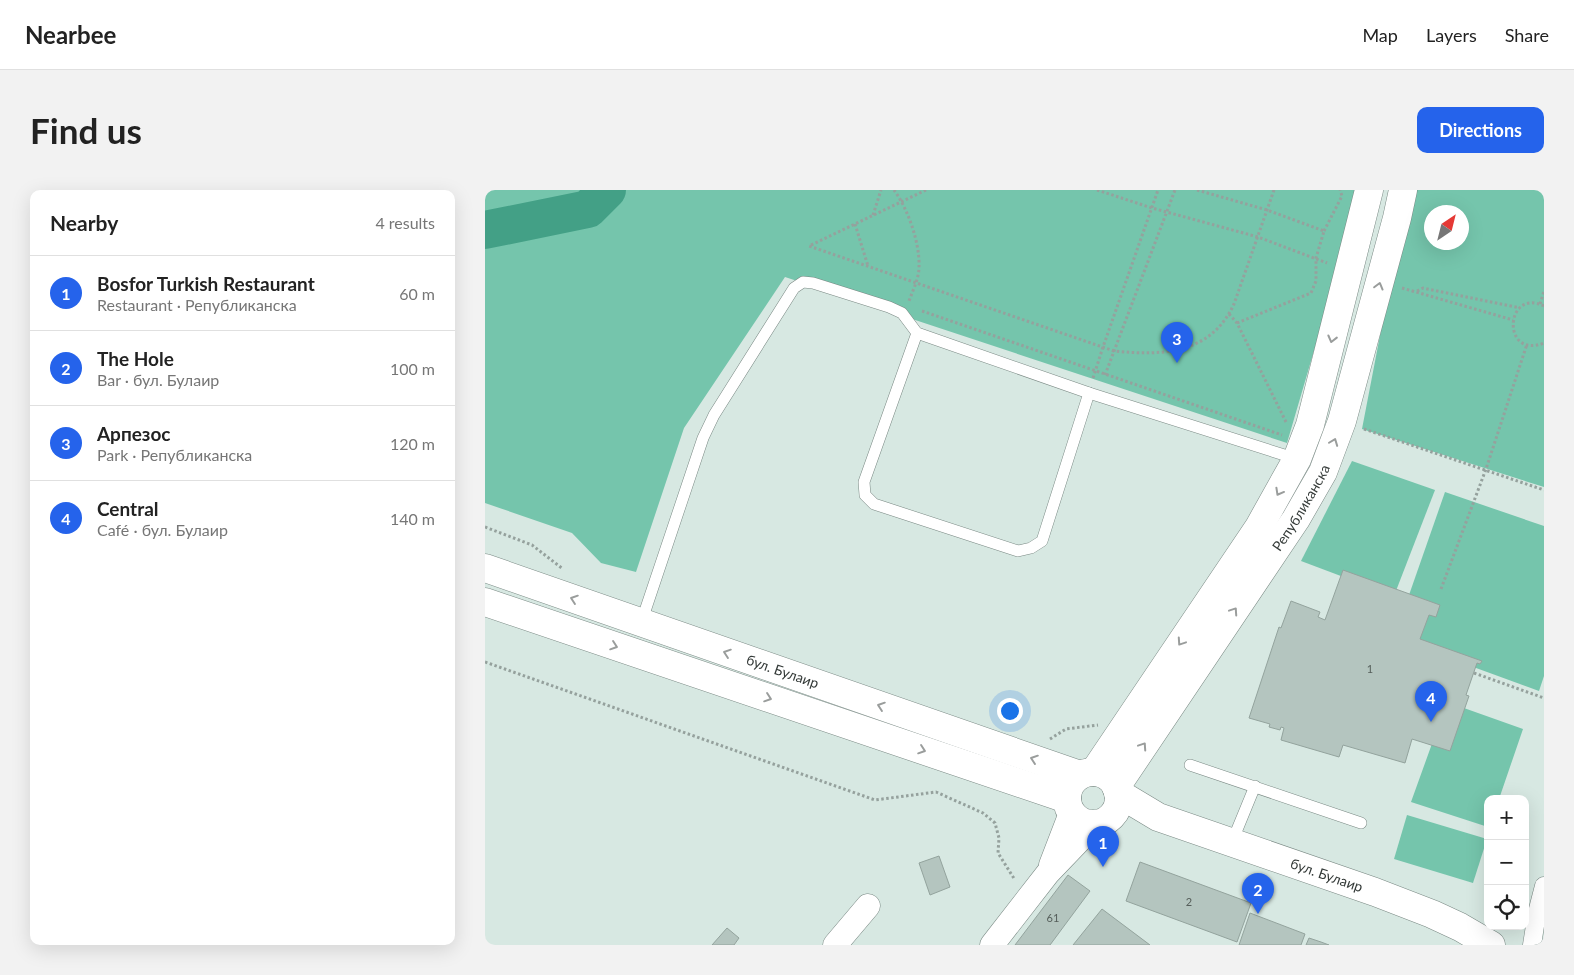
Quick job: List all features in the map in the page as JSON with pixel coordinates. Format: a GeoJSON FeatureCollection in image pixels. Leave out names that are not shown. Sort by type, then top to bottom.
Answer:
{"type":"FeatureCollection","features":[{"type":"Feature","properties":{"kind":"main road","name":"Републиканска"},"geometry":{"type":"LineString","coordinates":[[1103,794],[1259,527],[1310,425],[1369,190]]}},
{"type":"Feature","properties":{"kind":"main road","name":"Републиканска"},"geometry":{"type":"LineString","coordinates":[[1103,794],[1296,519],[1323,472],[1341,421],[1380,282],[1403,190]]}},
{"type":"Feature","properties":{"kind":"main road"},"geometry":{"type":"LineString","coordinates":[[1299,447],[1323,472]]}},
{"type":"Feature","properties":{"kind":"main road","name":"бул. Булаир"},"geometry":{"type":"LineString","coordinates":[[485,568],[641,623],[1158,816],[1375,892],[1432,914],[1460,927],[1491,945]]}},
{"type":"Feature","properties":{"kind":"main road"},"geometry":{"type":"LineString","coordinates":[[485,602],[1069,806]]}},
{"type":"Feature","properties":{"kind":"main road"},"geometry":{"type":"LineString","coordinates":[[1074,780],[1103,794],[1082,822],[1069,806],[1067,792],[1074,780]]}},
{"type":"Feature","properties":{"kind":"street","name":"Републиканска"},"geometry":{"type":"LineString","coordinates":[[992,945],[1048,873],[1103,794]]}},
{"type":"Feature","properties":{"kind":"street","name":"Републиканска"},"geometry":{"type":"LineString","coordinates":[[1048,873],[1069,806]]}},
{"type":"Feature","properties":{"kind":"street"},"geometry":{"type":"LineString","coordinates":[[1532,945],[1544,886]]}},
{"type":"Feature","properties":{"kind":"street"},"geometry":{"type":"LineString","coordinates":[[835,945],[869,906]]}},
{"type":"Feature","properties":{"kind":"lane"},"geometry":{"type":"LineString","coordinates":[[641,623],[703,438],[714,414],[794,288],[803,282],[813,283],[889,307],[903,313],[917,333],[1089,393],[1299,447]]}},
{"type":"Feature","properties":{"kind":"lane"},"geometry":{"type":"LineString","coordinates":[[917,333],[863,482],[865,495],[874,504],[1018,551],[1031,548],[1042,541],[1089,393]]}},
{"type":"Feature","properties":{"kind":"lane"},"geometry":{"type":"LineString","coordinates":[[1190,765],[1361,823]]}},
{"type":"Feature","properties":{"kind":"lane"},"geometry":{"type":"LineString","coordinates":[[1232,842],[1255,786]]}},
{"type":"Feature","properties":{"kind":"path"},"geometry":{"type":"LineString","coordinates":[[873,216],[881,190]]}},
{"type":"Feature","properties":{"kind":"path"},"geometry":{"type":"LineString","coordinates":[[894,190],[902,202],[913,230],[918,251],[919,268],[907,306]]}},
{"type":"Feature","properties":{"kind":"path"},"geometry":{"type":"LineString","coordinates":[[926,190],[809,246],[1103,347],[1139,353],[1171,352],[1192,346],[1215,332],[1229,314],[1258,238],[1273,190]]}},
{"type":"Feature","properties":{"kind":"path"},"geometry":{"type":"LineString","coordinates":[[1097,190],[1166,213],[1258,238],[1316,258],[1348,273]]}},
{"type":"Feature","properties":{"kind":"path"},"geometry":{"type":"LineString","coordinates":[[1089,393],[1103,347],[1158,190]]}},
{"type":"Feature","properties":{"kind":"path"},"geometry":{"type":"LineString","coordinates":[[1105,375],[1175,190]]}},
{"type":"Feature","properties":{"kind":"path"},"geometry":{"type":"LineString","coordinates":[[1197,190],[1267,210],[1324,231]]}},
{"type":"Feature","properties":{"kind":"path"},"geometry":{"type":"LineString","coordinates":[[1237,323],[1311,293],[1316,281],[1316,258],[1324,231],[1342,196],[1339,190]]}},
{"type":"Feature","properties":{"kind":"path"},"geometry":{"type":"LineString","coordinates":[[855,224],[868,266]]}},
{"type":"Feature","properties":{"kind":"path"},"geometry":{"type":"LineString","coordinates":[[1380,282],[1417,291],[1513,320]]}},
{"type":"Feature","properties":{"kind":"path"},"geometry":{"type":"LineString","coordinates":[[1417,291],[1423,288],[1519,308]]}},
{"type":"Feature","properties":{"kind":"path"},"geometry":{"type":"LineString","coordinates":[[1540,304],[1544,291]]}},
{"type":"Feature","properties":{"kind":"path"},"geometry":{"type":"LineString","coordinates":[[1544,306],[1540,304],[1525,305],[1519,308],[1513,320],[1513,331],[1518,339],[1527,344],[1537,345],[1544,343]]}},
{"type":"Feature","properties":{"kind":"path"},"geometry":{"type":"LineString","coordinates":[[916,309],[1095,371],[1299,447]]}},
{"type":"Feature","properties":{"kind":"path"},"geometry":{"type":"LineString","coordinates":[[1229,314],[1237,323],[1299,447]]}},
{"type":"Feature","properties":{"kind":"path"},"geometry":{"type":"LineString","coordinates":[[1441,589],[1486,469],[1527,344]]}},
{"type":"Feature","properties":{"kind":"path"},"geometry":{"type":"LineString","coordinates":[[1341,421],[1544,490]]}},
{"type":"Feature","properties":{"kind":"path"},"geometry":{"type":"LineString","coordinates":[[485,662],[875,800],[936,792],[975,809],[995,823],[999,838],[998,852],[1028,899]]}},
{"type":"Feature","properties":{"kind":"path"},"geometry":{"type":"LineString","coordinates":[[1474,674],[1544,698]]}},
{"type":"Feature","properties":{"kind":"green space"},"geometry":{"type":"Polygon","coordinates":[[[485,190],[1361,190],[1287,443],[785,277],[684,428],[636,572],[601,563],[572,533],[485,503],[485,190]]]}},
{"type":"Feature","properties":{"kind":"green space"},"geometry":{"type":"Polygon","coordinates":[[[1408,190],[1544,190],[1544,487],[1362,429],[1408,190]]]}},
{"type":"Feature","properties":{"kind":"green space"},"geometry":{"type":"Polygon","coordinates":[[[1352,461],[1435,490],[1394,596],[1301,561],[1352,461]]]}},
{"type":"Feature","properties":{"kind":"green space"},"geometry":{"type":"Polygon","coordinates":[[[1445,492],[1544,526],[1544,676],[1539,691],[1394,638],[1445,492]]]}},
{"type":"Feature","properties":{"kind":"green space"},"geometry":{"type":"Polygon","coordinates":[[[1447,702],[1523,729],[1500,795],[1484,795],[1484,826],[1411,802],[1447,702]]]}},
{"type":"Feature","properties":{"kind":"green space"},"geometry":{"type":"Polygon","coordinates":[[[1407,815],[1484,838],[1484,848],[1473,883],[1394,859],[1407,815]]]}},
{"type":"Feature","properties":{"kind":"building"},"geometry":{"type":"Polygon","coordinates":[[[1343,570],[1440,605],[1436,617],[1429,615],[1420,639],[1482,661],[1480,664],[1477,663],[1466,695],[1469,696],[1450,751],[1412,739],[1405,763],[1343,745],[1339,757],[1281,740],[1284,728],[1281,727],[1280,730],[1269,727],[1270,724],[1249,718],[1279,627],[1281,628],[1291,601],[1320,612],[1318,617],[1325,620],[1343,570]]]}},
{"type":"Feature","properties":{"kind":"building"},"geometry":{"type":"Polygon","coordinates":[[[939,856],[950,887],[930,895],[919,863],[939,856]]]}},
{"type":"Feature","properties":{"kind":"building"},"geometry":{"type":"Polygon","coordinates":[[[1140,862],[1251,903],[1237,942],[1126,901],[1140,862]]]}},
{"type":"Feature","properties":{"kind":"building"},"geometry":{"type":"Polygon","coordinates":[[[1068,875],[1090,891],[1050,945],[1015,945],[1068,875]]]}},
{"type":"Feature","properties":{"kind":"building"},"geometry":{"type":"Polygon","coordinates":[[[1102,909],[1150,945],[1073,945],[1102,909]]]}},
{"type":"Feature","properties":{"kind":"building"},"geometry":{"type":"Polygon","coordinates":[[[1250,913],[1305,934],[1301,945],[1239,945],[1250,913]]]}},
{"type":"Feature","properties":{"kind":"building"},"geometry":{"type":"Polygon","coordinates":[[[727,928],[739,938],[734,945],[712,945],[727,928]]]}},
{"type":"Feature","properties":{"kind":"building"},"geometry":{"type":"Polygon","coordinates":[[[1309,938],[1321,942],[1329,945],[1306,945],[1309,938]]]}},
{"type":"Feature","properties":{"kind":"waterway"},"geometry":{"type":"LineString","coordinates":[[485,230],[588,209],[607,190]]}},
{"type":"Feature","properties":{"kind":"place","name":"Арпезос"},"geometry":{"type":"Point","coordinates":[1177,363]}},
{"type":"Feature","properties":{"kind":"place","name":"Central"},"geometry":{"type":"Point","coordinates":[1431,722]}},
{"type":"Feature","properties":{"kind":"place","name":"Bosfor Turkish Restaurant"},"geometry":{"type":"Point","coordinates":[1103,867]}},
{"type":"Feature","properties":{"kind":"place","name":"The Hole"},"geometry":{"type":"Point","coordinates":[1258,914]}}]}
